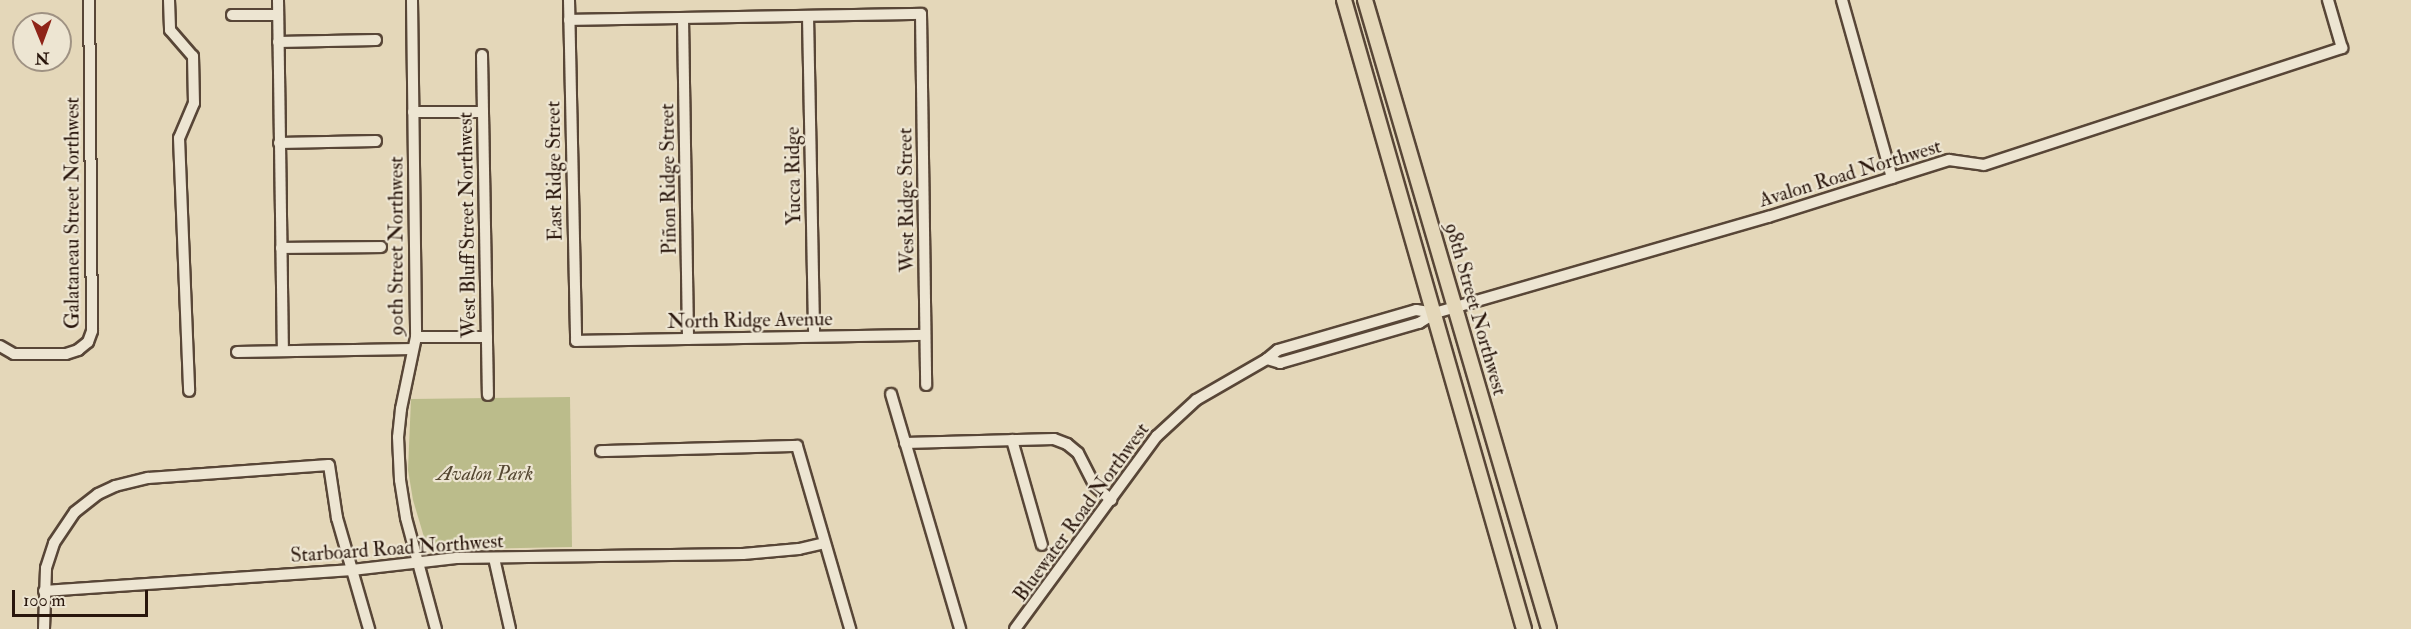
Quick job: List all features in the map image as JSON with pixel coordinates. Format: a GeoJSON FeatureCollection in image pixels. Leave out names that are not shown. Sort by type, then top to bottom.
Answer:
{"type":"FeatureCollection","features":[{"type":"Feature","properties":{"kind":"main road","name":"98th Street Northwest"},"geometry":{"type":"LineString","coordinates":[[1344,0],[1524,629]]}},
{"type":"Feature","properties":{"kind":"main road","name":"98th Street Northwest"},"geometry":{"type":"LineString","coordinates":[[1364,0],[1549,629]]}},
{"type":"Feature","properties":{"kind":"street","name":"Galataneau Street Northwest"},"geometry":{"type":"LineString","coordinates":[[0,346],[14,354],[66,354],[78,350],[88,342],[92,331],[89,0]]}},
{"type":"Feature","properties":{"kind":"street"},"geometry":{"type":"LineString","coordinates":[[169,0],[170,30],[193,56],[194,103],[179,138],[189,392]]}},
{"type":"Feature","properties":{"kind":"street"},"geometry":{"type":"LineString","coordinates":[[278,0],[283,351]]}},
{"type":"Feature","properties":{"kind":"street","name":"90th Street Northwest"},"geometry":{"type":"LineString","coordinates":[[412,0],[416,337],[398,437],[400,480],[406,518],[436,629]]}},
{"type":"Feature","properties":{"kind":"street","name":"East Ridge Street"},"geometry":{"type":"LineString","coordinates":[[569,0],[576,341]]}},
{"type":"Feature","properties":{"kind":"street"},"geometry":{"type":"LineString","coordinates":[[1842,0],[1892,178]]}},
{"type":"Feature","properties":{"kind":"street","name":"Avalon Road Northwest"},"geometry":{"type":"LineString","coordinates":[[1435,313],[1949,160],[1984,165],[2342,48],[2328,0]]}},
{"type":"Feature","properties":{"kind":"street","name":"West Ridge Street"},"geometry":{"type":"LineString","coordinates":[[808,16],[921,14],[926,386]]}},
{"type":"Feature","properties":{"kind":"street"},"geometry":{"type":"LineString","coordinates":[[232,15],[278,15]]}},
{"type":"Feature","properties":{"kind":"street"},"geometry":{"type":"LineString","coordinates":[[569,20],[808,16]]}},
{"type":"Feature","properties":{"kind":"street","name":"Yucca Ridge"},"geometry":{"type":"LineString","coordinates":[[808,16],[814,336]]}},
{"type":"Feature","properties":{"kind":"street","name":"Piñon Ridge Street"},"geometry":{"type":"LineString","coordinates":[[683,18],[688,339]]}},
{"type":"Feature","properties":{"kind":"street"},"geometry":{"type":"LineString","coordinates":[[278,42],[376,40]]}},
{"type":"Feature","properties":{"kind":"street","name":"West Bluff Street Northwest"},"geometry":{"type":"LineString","coordinates":[[482,55],[488,395]]}},
{"type":"Feature","properties":{"kind":"street"},"geometry":{"type":"LineString","coordinates":[[413,112],[483,112]]}},
{"type":"Feature","properties":{"kind":"street"},"geometry":{"type":"LineString","coordinates":[[279,143],[376,141]]}},
{"type":"Feature","properties":{"kind":"street"},"geometry":{"type":"LineString","coordinates":[[281,248],[381,247]]}},
{"type":"Feature","properties":{"kind":"street","name":"Bluewater Road Northwest"},"geometry":{"type":"LineString","coordinates":[[1015,629],[1157,436],[1188,407],[1249,367],[1268,359],[1278,350],[1410,312],[1435,313]]}},
{"type":"Feature","properties":{"kind":"street","name":"North Ridge Avenue"},"geometry":{"type":"LineString","coordinates":[[576,341],[925,334]]}},
{"type":"Feature","properties":{"kind":"street"},"geometry":{"type":"LineString","coordinates":[[416,337],[487,337]]}},
{"type":"Feature","properties":{"kind":"street"},"geometry":{"type":"LineString","coordinates":[[237,352],[413,349]]}},
{"type":"Feature","properties":{"kind":"street"},"geometry":{"type":"LineString","coordinates":[[891,394],[960,629]]}},
{"type":"Feature","properties":{"kind":"street"},"geometry":{"type":"LineString","coordinates":[[1012,440],[1042,545]]}},
{"type":"Feature","properties":{"kind":"street"},"geometry":{"type":"LineString","coordinates":[[905,443],[1054,440],[1067,444],[1078,453],[1094,485],[1112,500]]}},
{"type":"Feature","properties":{"kind":"street"},"geometry":{"type":"LineString","coordinates":[[601,451],[797,446],[850,629]]}},
{"type":"Feature","properties":{"kind":"street"},"geometry":{"type":"LineString","coordinates":[[44,629],[46,568],[54,543],[75,512],[98,494],[115,486],[148,478],[329,465],[338,518],[369,629]]}},
{"type":"Feature","properties":{"kind":"street","name":"Starboard Road Northwest"},"geometry":{"type":"LineString","coordinates":[[44,591],[352,570],[456,558],[743,554],[799,549],[824,543]]}},
{"type":"Feature","properties":{"kind":"street"},"geometry":{"type":"LineString","coordinates":[[494,558],[510,629]]}},
{"type":"Feature","properties":{"kind":"green space","name":"Avalon Park"},"geometry":{"type":"Polygon","coordinates":[[[570,397],[572,547],[432,550],[427,547],[413,500],[408,470],[411,399],[570,397]]]}}]}
